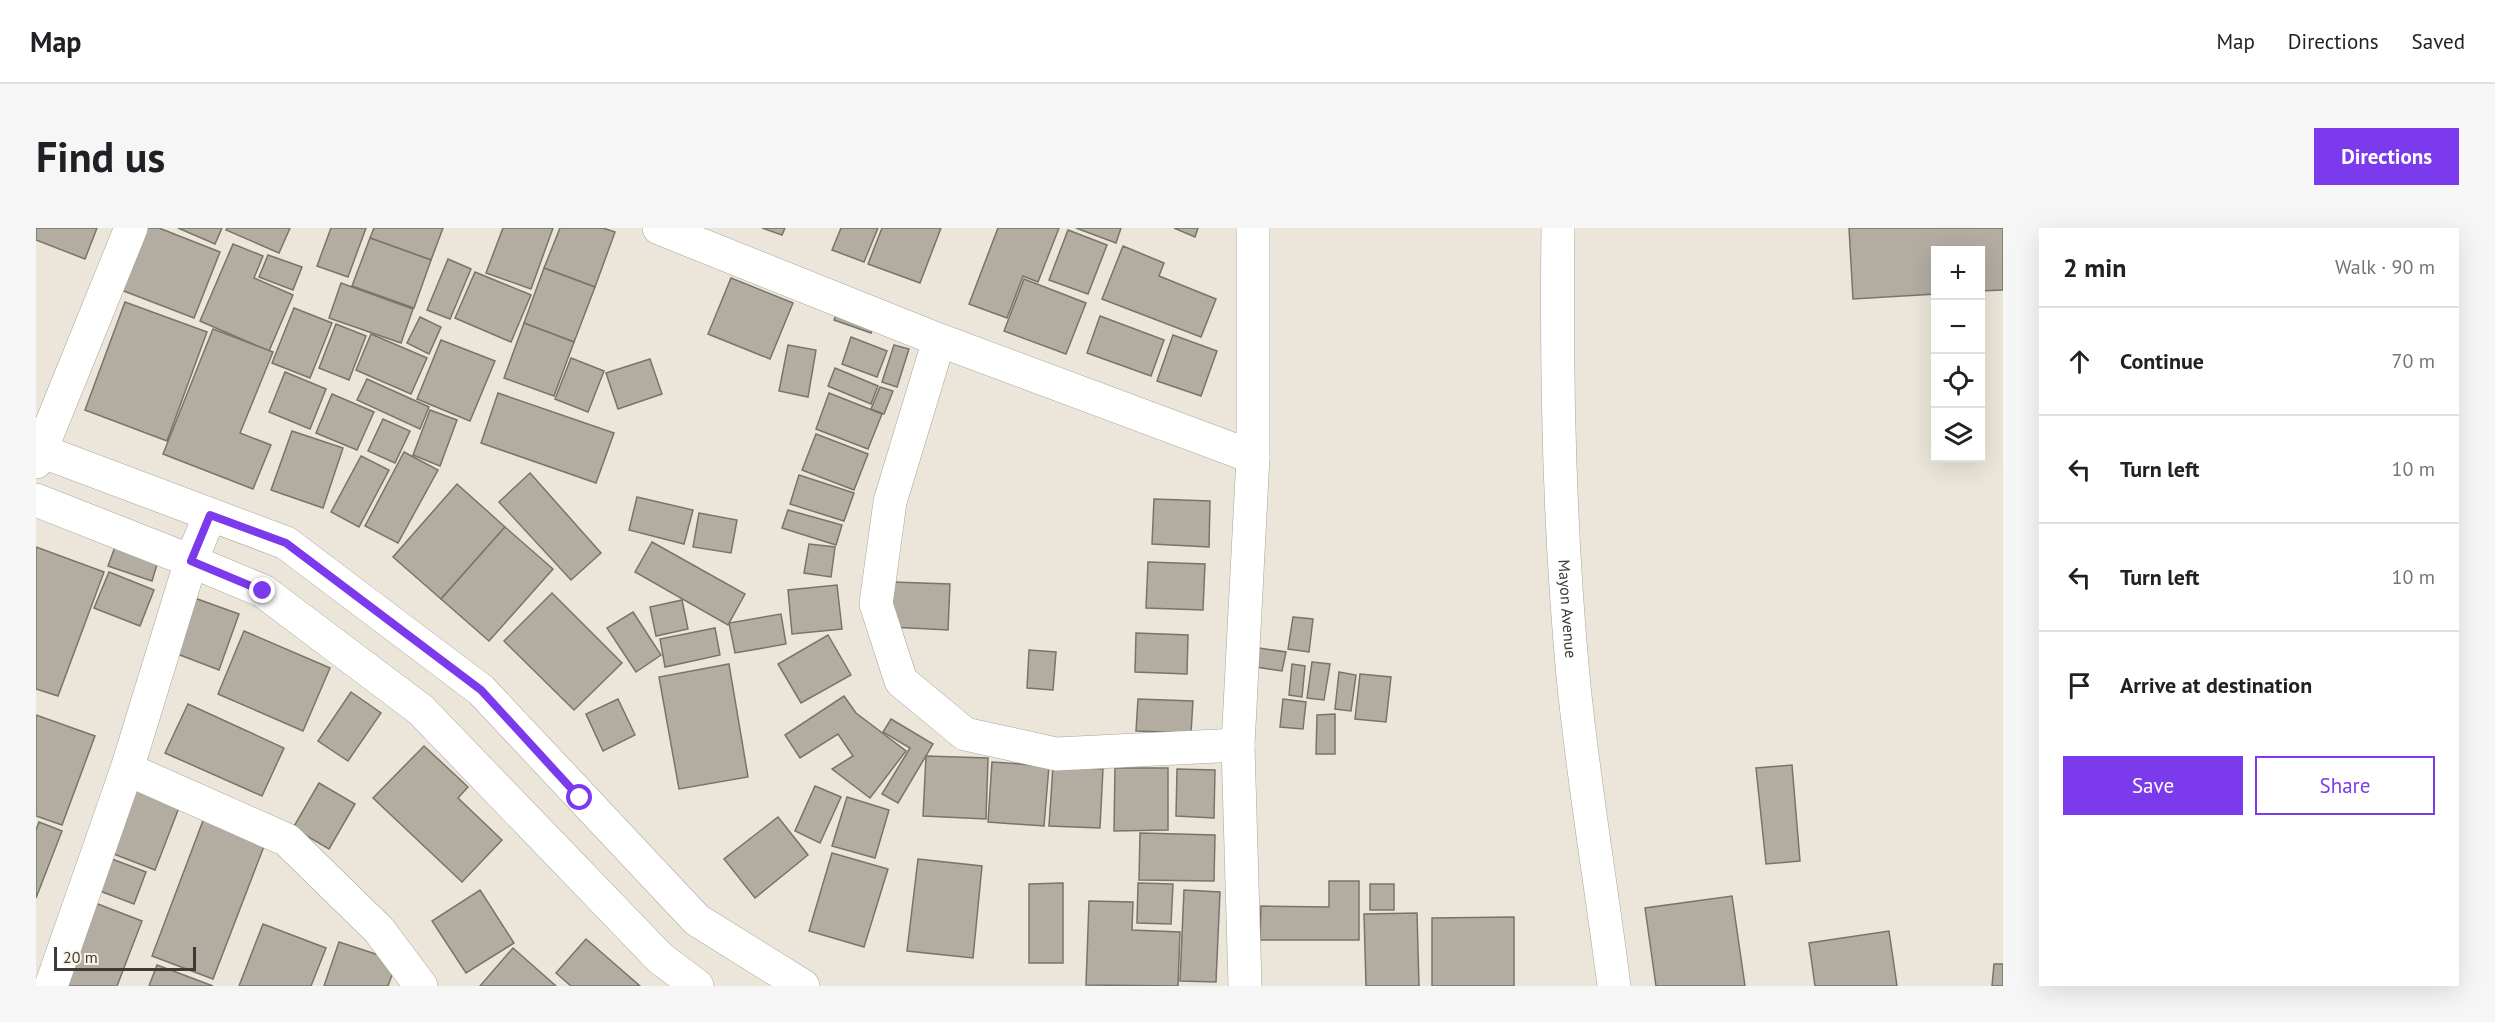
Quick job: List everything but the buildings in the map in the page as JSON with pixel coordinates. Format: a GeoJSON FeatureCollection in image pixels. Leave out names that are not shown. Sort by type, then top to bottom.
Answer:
{"type":"FeatureCollection","features":[{"type":"Feature","properties":{"kind":"street"},"geometry":{"type":"LineString","coordinates":[[131,228],[37,454],[286,543],[481,690],[697,920],[803,986]]}},
{"type":"Feature","properties":{"kind":"street"},"geometry":{"type":"LineString","coordinates":[[659,228],[939,340],[1253,457]]}},
{"type":"Feature","properties":{"kind":"street"},"geometry":{"type":"LineString","coordinates":[[1245,986],[1238,745],[1253,457],[1253,228]]}},
{"type":"Feature","properties":{"kind":"street","name":"Mayon Avenue"},"geometry":{"type":"LineString","coordinates":[[1558,228],[1556,365],[1561,492],[1573,676],[1614,986]]}},
{"type":"Feature","properties":{"kind":"street"},"geometry":{"type":"LineString","coordinates":[[939,340],[890,502],[876,604],[901,681],[965,734],[1056,754],[1238,745]]}},
{"type":"Feature","properties":{"kind":"street"},"geometry":{"type":"LineString","coordinates":[[36,500],[263,591],[421,710],[660,958],[697,986]]}},
{"type":"Feature","properties":{"kind":"street"},"geometry":{"type":"LineString","coordinates":[[47,983],[127,769],[191,561],[210,515]]}},
{"type":"Feature","properties":{"kind":"street"},"geometry":{"type":"LineString","coordinates":[[127,769],[287,840],[379,930],[421,986]]}},
{"type":"Feature","properties":{"kind":"route"},"geometry":{"type":"LineString","coordinates":[[263,591],[191,561],[210,515],[286,543],[481,690],[580,798]]}}]}
